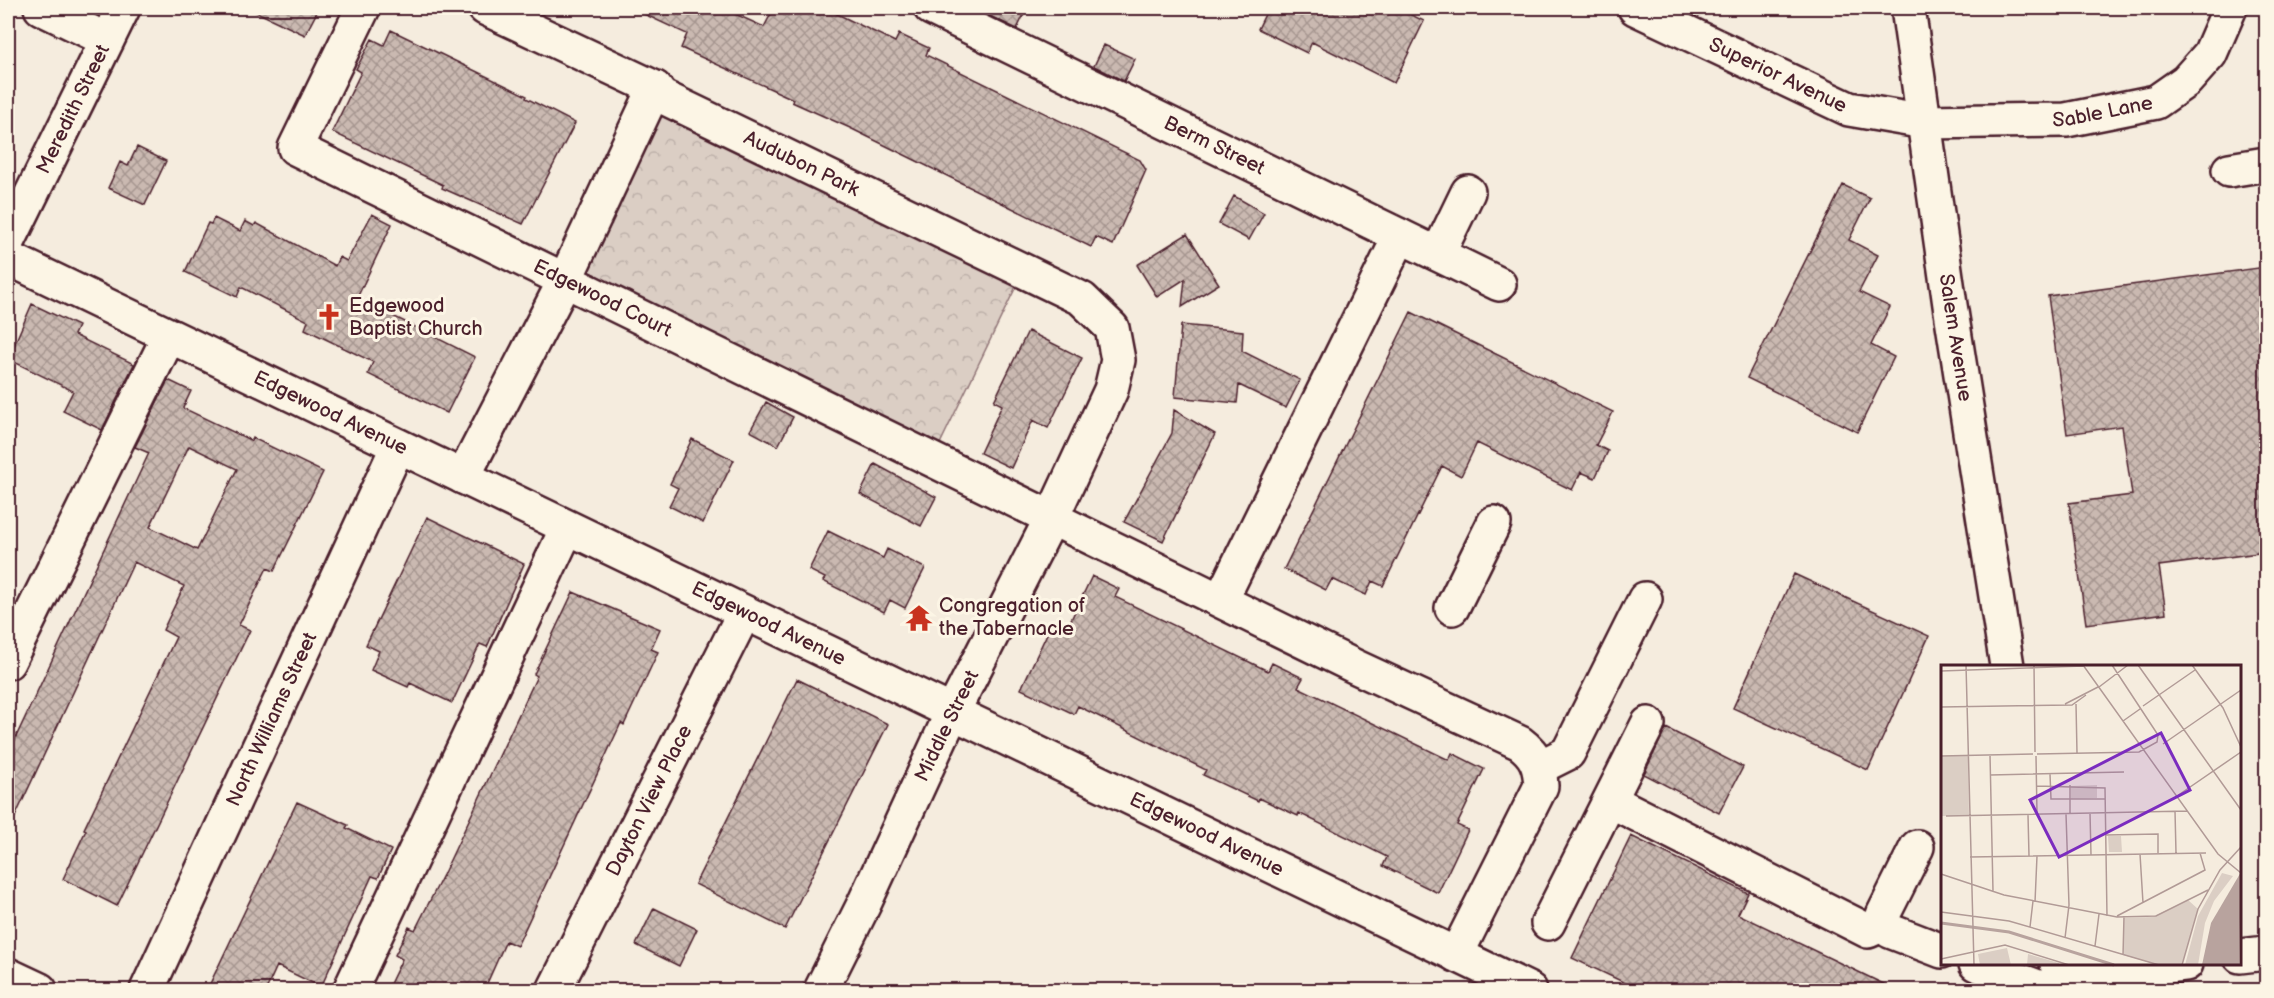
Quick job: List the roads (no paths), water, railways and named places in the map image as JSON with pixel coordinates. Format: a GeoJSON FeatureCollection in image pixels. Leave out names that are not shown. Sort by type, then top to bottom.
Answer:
{"type":"FeatureCollection","features":[{"type":"Feature","properties":{"kind":"street"},"geometry":{"type":"LineString","coordinates":[[41,8],[107,40]]}},
{"type":"Feature","properties":{"kind":"street","name":"Meredith Street"},"geometry":{"type":"LineString","coordinates":[[8,242],[123,8]]}},
{"type":"Feature","properties":{"kind":"street","name":"Edgewood Court"},"geometry":{"type":"LineString","coordinates":[[363,8],[295,148],[1221,600],[1520,743],[1531,751],[1540,767]]}},
{"type":"Feature","properties":{"kind":"street","name":"Audubon Park"},"geometry":{"type":"LineString","coordinates":[[485,8],[655,88],[661,96],[1082,298],[1112,328]]}},
{"type":"Feature","properties":{"kind":"street","name":"Berm Street"},"geometry":{"type":"LineString","coordinates":[[931,8],[1499,284]]}},
{"type":"Feature","properties":{"kind":"street","name":"Superior Avenue"},"geometry":{"type":"LineString","coordinates":[[1635,8],[1849,109],[1925,122]]}},
{"type":"Feature","properties":{"kind":"street","name":"Salem Avenue"},"geometry":{"type":"LineString","coordinates":[[1908,8],[1951,317],[2007,665]]}},
{"type":"Feature","properties":{"kind":"street","name":"Sable Lane"},"geometry":{"type":"LineString","coordinates":[[1925,122],[2066,120],[2156,102],[2186,81],[2210,54],[2230,8]]}},
{"type":"Feature","properties":{"kind":"street"},"geometry":{"type":"LineString","coordinates":[[463,477],[565,280],[655,88]]}},
{"type":"Feature","properties":{"kind":"street"},"geometry":{"type":"LineString","coordinates":[[2229,170],[2266,164]]}},
{"type":"Feature","properties":{"kind":"street"},"geometry":{"type":"LineString","coordinates":[[1438,254],[1468,192]]}},
{"type":"Feature","properties":{"kind":"street"},"geometry":{"type":"LineString","coordinates":[[1221,600],[1400,236]]}},
{"type":"Feature","properties":{"kind":"street","name":"Edgewood Avenue"},"geometry":{"type":"LineString","coordinates":[[8,258],[1530,990]]}},
{"type":"Feature","properties":{"kind":"street","name":"Middle Street"},"geometry":{"type":"LineString","coordinates":[[821,990],[864,904],[952,713],[1052,517],[1111,390],[1118,360],[1112,328]]}},
{"type":"Feature","properties":{"kind":"street"},"geometry":{"type":"LineString","coordinates":[[8,662],[169,336]]}},
{"type":"Feature","properties":{"kind":"street","name":"North Williams Street"},"geometry":{"type":"LineString","coordinates":[[147,990],[398,446]]}},
{"type":"Feature","properties":{"kind":"street"},"geometry":{"type":"LineString","coordinates":[[1452,608],[1494,524]]}},
{"type":"Feature","properties":{"kind":"street"},"geometry":{"type":"LineString","coordinates":[[350,990],[567,528]]}},
{"type":"Feature","properties":{"kind":"street"},"geometry":{"type":"LineString","coordinates":[[1456,955],[1541,786],[1540,767],[1568,753],[1646,598]]}},
{"type":"Feature","properties":{"kind":"street","name":"Dayton View Place"},"geometry":{"type":"LineString","coordinates":[[554,990],[744,613]]}},
{"type":"Feature","properties":{"kind":"street"},"geometry":{"type":"LineString","coordinates":[[1548,923],[1648,724]]}},
{"type":"Feature","properties":{"kind":"street"},"geometry":{"type":"LineString","coordinates":[[1611,801],[1868,931],[1884,924]]}},
{"type":"Feature","properties":{"kind":"street"},"geometry":{"type":"LineString","coordinates":[[1917,847],[1882,915],[1884,924],[1890,931],[1941,951]]}},
{"type":"Feature","properties":{"kind":"street"},"geometry":{"type":"LineString","coordinates":[[2241,956],[2266,953]]}},
{"type":"Feature","properties":{"kind":"street"},"geometry":{"type":"LineString","coordinates":[[1985,965],[2056,981],[2172,965]]}},
{"type":"Feature","properties":{"kind":"street"},"geometry":{"type":"LineString","coordinates":[[8,975],[40,990]]}},
{"type":"Feature","properties":{"kind":"place","name":"Edgewood Baptist Church"},"geometry":{"type":"Point","coordinates":[329,317]}},
{"type":"Feature","properties":{"kind":"place","name":"Congregation of the Tabernacle"},"geometry":{"type":"Point","coordinates":[919,618]}}]}
